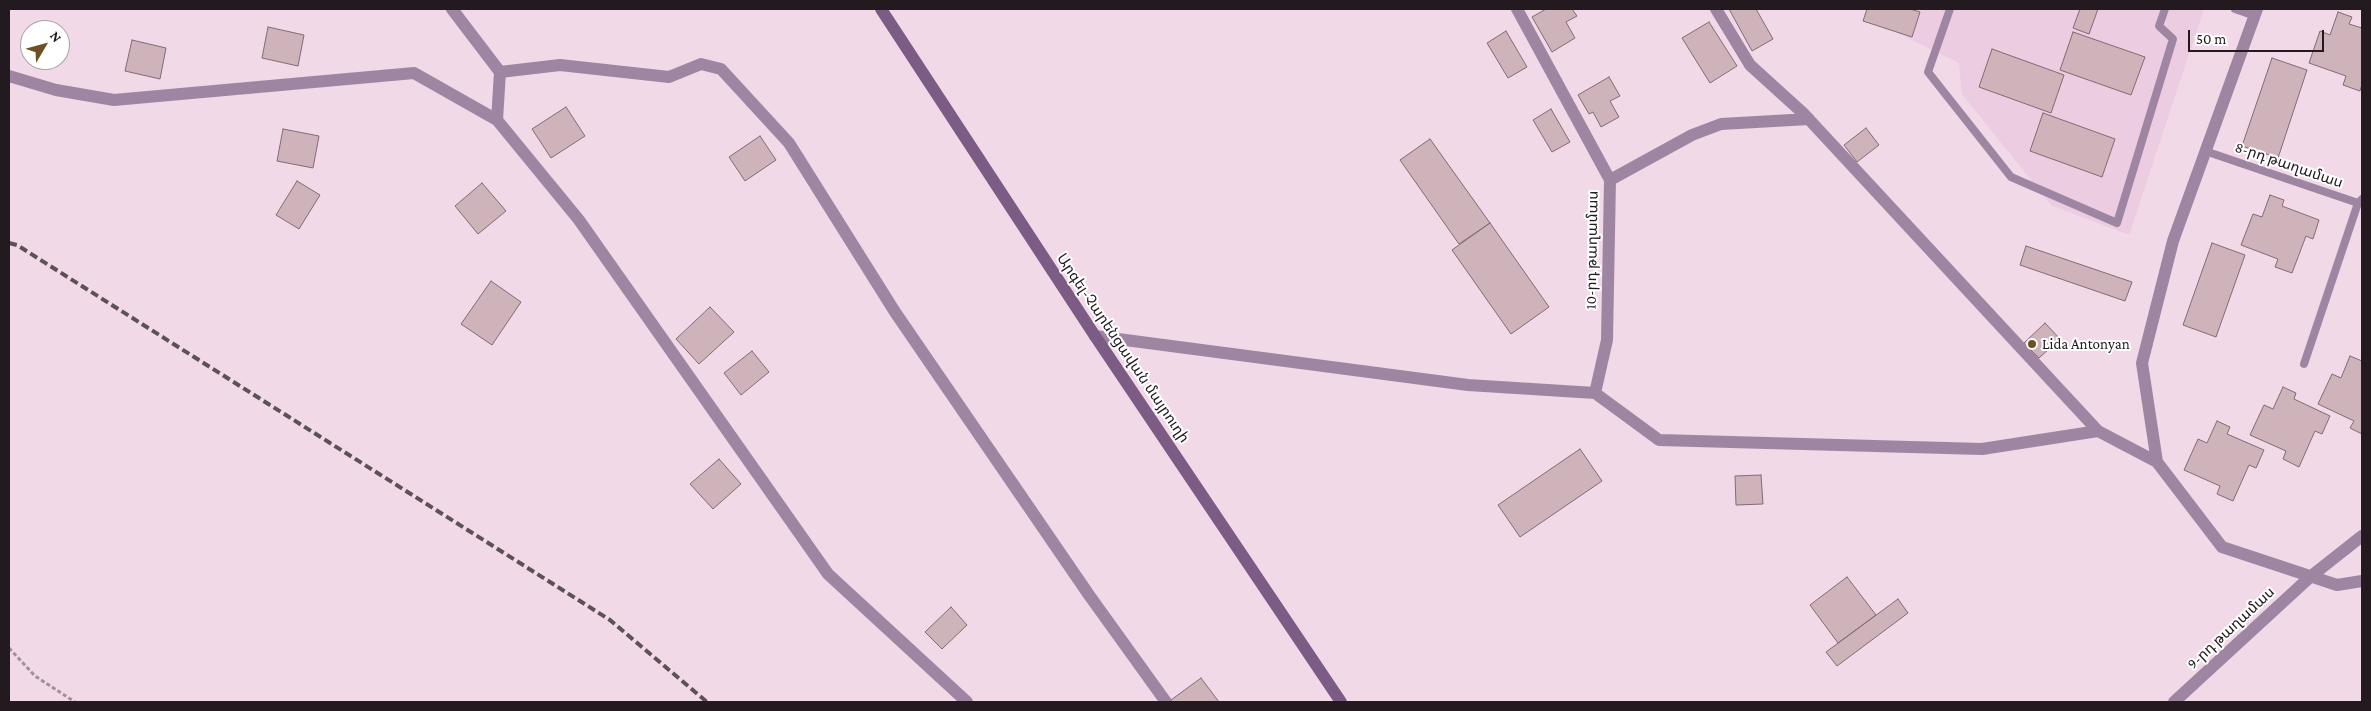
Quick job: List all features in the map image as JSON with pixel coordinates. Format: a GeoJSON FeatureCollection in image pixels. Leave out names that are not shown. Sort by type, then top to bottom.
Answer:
{"type":"FeatureCollection","features":[{"type":"Feature","properties":{"kind":"main road","name":"Արգել-Չարենցավան մայրուղի"},"geometry":{"type":"LineString","coordinates":[[881,9],[1095,336],[1341,702]]}},
{"type":"Feature","properties":{"kind":"street"},"geometry":{"type":"LineString","coordinates":[[452,9],[500,72],[497,120]]}},
{"type":"Feature","properties":{"kind":"street","name":"10-րդ թաղամաս"},"geometry":{"type":"LineString","coordinates":[[1517,9],[1610,180],[1607,340],[1595,393]]}},
{"type":"Feature","properties":{"kind":"street"},"geometry":{"type":"LineString","coordinates":[[1716,9],[1750,65],[1809,119],[2098,431],[2157,462],[2222,547],[2337,585],[2362,581]]}},
{"type":"Feature","properties":{"kind":"street"},"geometry":{"type":"LineString","coordinates":[[2157,462],[2142,363],[2173,241],[2256,12]]}},
{"type":"Feature","properties":{"kind":"street"},"geometry":{"type":"LineString","coordinates":[[500,72],[560,65],[669,77],[701,64],[721,69],[789,143],[895,312],[1089,595],[1166,702]]}},
{"type":"Feature","properties":{"kind":"street"},"geometry":{"type":"LineString","coordinates":[[9,76],[56,90],[114,100],[414,73],[497,120],[579,220],[828,574],[967,702]]}},
{"type":"Feature","properties":{"kind":"street"},"geometry":{"type":"LineString","coordinates":[[1610,180],[1692,136],[1721,124],[1809,119]]}},
{"type":"Feature","properties":{"kind":"street"},"geometry":{"type":"LineString","coordinates":[[1095,336],[1468,385],[1595,393],[1659,440],[1982,450],[2098,431]]}},
{"type":"Feature","properties":{"kind":"street","name":"9-րդ թաղամաս"},"geometry":{"type":"LineString","coordinates":[[2174,702],[2310,577],[2362,536]]}},
{"type":"Feature","properties":{"kind":"lane"},"geometry":{"type":"LineString","coordinates":[[1950,9],[1928,72],[2011,177],[2117,223],[2173,39],[2159,26],[2165,9]]}},
{"type":"Feature","properties":{"kind":"lane"},"geometry":{"type":"LineString","coordinates":[[2235,9],[2256,12]]}},
{"type":"Feature","properties":{"kind":"lane","name":"8-րդ թաղամաս"},"geometry":{"type":"LineString","coordinates":[[2205,151],[2360,201]]}},
{"type":"Feature","properties":{"kind":"lane"},"geometry":{"type":"LineString","coordinates":[[2304,364],[2360,201]]}},
{"type":"Feature","properties":{"kind":"path"},"geometry":{"type":"LineString","coordinates":[[9,648],[35,676],[75,702]]}},
{"type":"Feature","properties":{"kind":"shaded area"},"geometry":{"type":"Polygon","coordinates":[[[1887,9],[2204,9],[2129,235],[2051,205],[1962,94],[1959,63],[1881,25],[1887,9]]]}},
{"type":"Feature","properties":{"kind":"building"},"geometry":{"type":"Polygon","coordinates":[[[1546,9],[1572,9],[1577,16],[1566,22],[1575,38],[1552,52],[1532,17],[1546,9]]]}},
{"type":"Feature","properties":{"kind":"building"},"geometry":{"type":"Polygon","coordinates":[[[1729,9],[1756,9],[1773,39],[1752,51],[1729,9]]]}},
{"type":"Feature","properties":{"kind":"building"},"geometry":{"type":"Polygon","coordinates":[[[1867,9],[1910,9],[1920,12],[1912,37],[1863,21],[1867,9]]]}},
{"type":"Feature","properties":{"kind":"building"},"geometry":{"type":"Polygon","coordinates":[[[2080,9],[2098,9],[2089,34],[2073,28],[2080,9]]]}},
{"type":"Feature","properties":{"kind":"building"},"geometry":{"type":"Polygon","coordinates":[[[2338,12],[2352,17],[2349,24],[2362,28],[2362,84],[2360,91],[2343,85],[2346,76],[2309,63],[2320,31],[2330,35],[2338,12]]]}},
{"type":"Feature","properties":{"kind":"building"},"geometry":{"type":"Polygon","coordinates":[[[1709,22],[1737,66],[1710,83],[1682,38],[1709,22]]]}},
{"type":"Feature","properties":{"kind":"building"},"geometry":{"type":"Polygon","coordinates":[[[268,27],[304,35],[298,66],[262,58],[268,27]]]}},
{"type":"Feature","properties":{"kind":"building"},"geometry":{"type":"Polygon","coordinates":[[[1506,31],[1527,67],[1508,78],[1487,43],[1506,31]]]}},
{"type":"Feature","properties":{"kind":"building"},"geometry":{"type":"Polygon","coordinates":[[[2073,32],[2145,57],[2131,95],[2060,70],[2073,32]]]}},
{"type":"Feature","properties":{"kind":"building"},"geometry":{"type":"Polygon","coordinates":[[[132,40],[166,48],[160,79],[125,71],[132,40]]]}},
{"type":"Feature","properties":{"kind":"building"},"geometry":{"type":"Polygon","coordinates":[[[1992,49],[2064,75],[2051,113],[1979,87],[1992,49]]]}},
{"type":"Feature","properties":{"kind":"building"},"geometry":{"type":"Polygon","coordinates":[[[2272,58],[2307,70],[2278,158],[2242,146],[2272,58]]]}},
{"type":"Feature","properties":{"kind":"building"},"geometry":{"type":"Polygon","coordinates":[[[1609,77],[1620,96],[1610,101],[1619,117],[1601,127],[1593,112],[1589,114],[1578,95],[1609,77]]]}},
{"type":"Feature","properties":{"kind":"building"},"geometry":{"type":"Polygon","coordinates":[[[566,107],[585,136],[551,158],[532,129],[566,107]]]}},
{"type":"Feature","properties":{"kind":"building"},"geometry":{"type":"Polygon","coordinates":[[[1551,109],[1570,142],[1552,152],[1533,120],[1551,109]]]}},
{"type":"Feature","properties":{"kind":"building"},"geometry":{"type":"Polygon","coordinates":[[[2043,113],[2115,139],[2102,177],[2030,151],[2043,113]]]}},
{"type":"Feature","properties":{"kind":"building"},"geometry":{"type":"Polygon","coordinates":[[[1866,128],[1879,145],[1857,162],[1844,145],[1866,128]]]}},
{"type":"Feature","properties":{"kind":"building"},"geometry":{"type":"Polygon","coordinates":[[[283,129],[319,136],[313,168],[277,161],[283,129]]]}},
{"type":"Feature","properties":{"kind":"building"},"geometry":{"type":"Polygon","coordinates":[[[760,136],[776,160],[745,181],[729,157],[760,136]]]}},
{"type":"Feature","properties":{"kind":"building"},"geometry":{"type":"Polygon","coordinates":[[[1430,139],[1490,223],[1459,244],[1400,160],[1430,139]]]}},
{"type":"Feature","properties":{"kind":"building"},"geometry":{"type":"Polygon","coordinates":[[[297,181],[320,195],[299,229],[276,215],[297,181]]]}},
{"type":"Feature","properties":{"kind":"building"},"geometry":{"type":"Polygon","coordinates":[[[482,183],[506,211],[478,234],[455,206],[482,183]]]}},
{"type":"Feature","properties":{"kind":"building"},"geometry":{"type":"Polygon","coordinates":[[[2270,195],[2284,200],[2282,206],[2319,220],[2313,239],[2306,236],[2292,273],[2275,267],[2278,259],[2241,245],[2253,214],[2262,217],[2270,195]]]}},
{"type":"Feature","properties":{"kind":"building"},"geometry":{"type":"Polygon","coordinates":[[[1490,223],[1549,307],[1511,334],[1452,250],[1490,223]]]}},
{"type":"Feature","properties":{"kind":"building"},"geometry":{"type":"Polygon","coordinates":[[[2212,243],[2245,255],[2216,337],[2183,325],[2212,243]]]}},
{"type":"Feature","properties":{"kind":"building"},"geometry":{"type":"Polygon","coordinates":[[[2026,246],[2132,282],[2125,301],[2020,265],[2026,246]]]}},
{"type":"Feature","properties":{"kind":"building"},"geometry":{"type":"Polygon","coordinates":[[[491,281],[521,302],[492,345],[461,324],[491,281]]]}},
{"type":"Feature","properties":{"kind":"building"},"geometry":{"type":"Polygon","coordinates":[[[710,307],[734,332],[699,364],[676,339],[710,307]]]}},
{"type":"Feature","properties":{"kind":"building"},"geometry":{"type":"Polygon","coordinates":[[[2045,323],[2060,339],[2039,358],[2024,343],[2045,323]]]}},
{"type":"Feature","properties":{"kind":"building"},"geometry":{"type":"Polygon","coordinates":[[[752,351],[769,372],[741,395],[724,373],[752,351]]]}},
{"type":"Feature","properties":{"kind":"building"},"geometry":{"type":"Polygon","coordinates":[[[2350,356],[2362,361],[2362,434],[2350,428],[2354,421],[2318,404],[2332,374],[2341,378],[2350,356]]]}},
{"type":"Feature","properties":{"kind":"building"},"geometry":{"type":"Polygon","coordinates":[[[2283,387],[2296,393],[2294,399],[2330,416],[2322,434],[2315,431],[2299,467],[2283,459],[2286,451],[2250,435],[2264,405],[2273,409],[2283,387]]]}},
{"type":"Feature","properties":{"kind":"building"},"geometry":{"type":"Polygon","coordinates":[[[2217,421],[2230,427],[2227,434],[2264,450],[2256,468],[2249,465],[2233,501],[2217,494],[2220,486],[2184,470],[2198,439],[2207,443],[2217,421]]]}},
{"type":"Feature","properties":{"kind":"building"},"geometry":{"type":"Polygon","coordinates":[[[1580,449],[1602,481],[1520,537],[1498,505],[1580,449]]]}},
{"type":"Feature","properties":{"kind":"building"},"geometry":{"type":"Polygon","coordinates":[[[719,459],[741,484],[713,509],[690,484],[719,459]]]}},
{"type":"Feature","properties":{"kind":"building"},"geometry":{"type":"Polygon","coordinates":[[[1761,475],[1763,504],[1736,505],[1735,476],[1761,475]]]}},
{"type":"Feature","properties":{"kind":"building"},"geometry":{"type":"Polygon","coordinates":[[[1847,577],[1876,615],[1838,643],[1810,605],[1847,577]]]}},
{"type":"Feature","properties":{"kind":"building"},"geometry":{"type":"Polygon","coordinates":[[[1898,599],[1908,613],[1837,666],[1826,652],[1898,599]]]}},
{"type":"Feature","properties":{"kind":"building"},"geometry":{"type":"Polygon","coordinates":[[[951,607],[967,625],[942,649],[925,632],[951,607]]]}},
{"type":"Feature","properties":{"kind":"building"},"geometry":{"type":"Polygon","coordinates":[[[1201,678],[1219,702],[1173,702],[1171,700],[1201,678]]]}},
{"type":"Feature","properties":{"kind":"railway"},"geometry":{"type":"LineString","coordinates":[[9,243],[17,245],[610,620],[707,702]]}},
{"type":"Feature","properties":{"kind":"place","name":"Lida Antonyan"},"geometry":{"type":"Point","coordinates":[2032,344]}}]}
